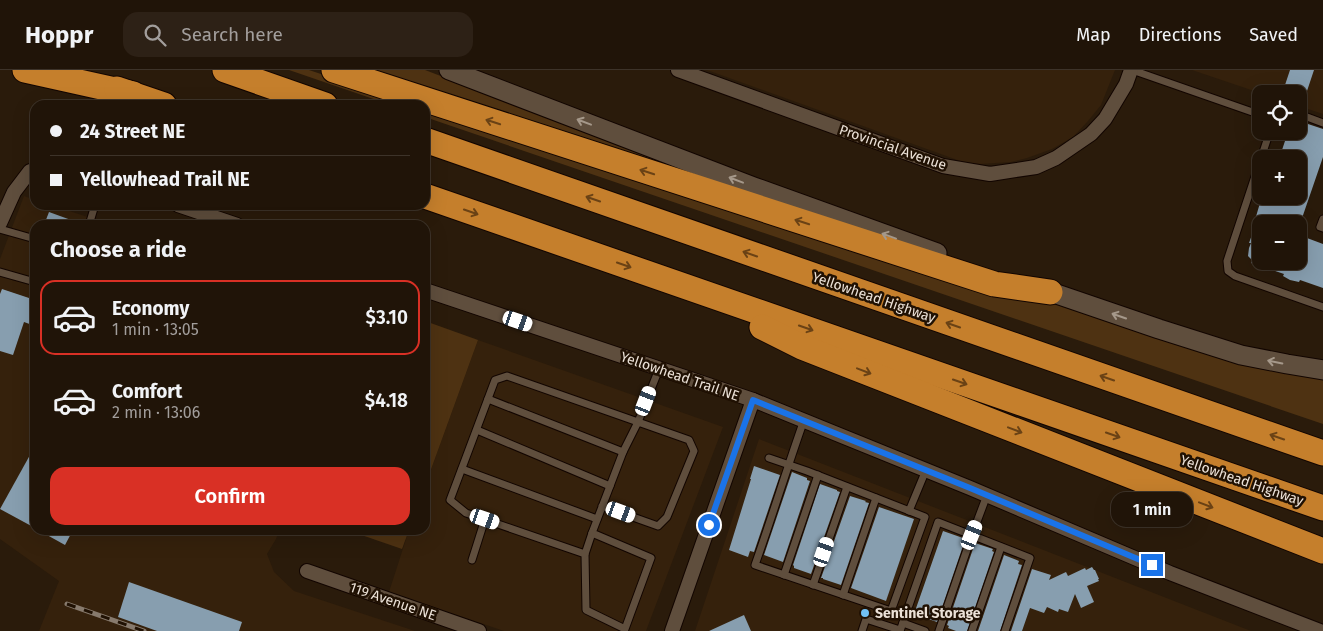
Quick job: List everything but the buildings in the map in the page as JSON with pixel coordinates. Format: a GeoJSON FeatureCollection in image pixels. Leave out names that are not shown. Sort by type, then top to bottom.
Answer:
{"type":"FeatureCollection","features":[{"type":"Feature","properties":{"kind":"highway"},"geometry":{"type":"LineString","coordinates":[[25,70],[133,94]]}},
{"type":"Feature","properties":{"kind":"highway"},"geometry":{"type":"LineString","coordinates":[[63,70],[150,100]]}},
{"type":"Feature","properties":{"kind":"highway"},"geometry":{"type":"LineString","coordinates":[[225,70],[311,100]]}},
{"type":"Feature","properties":{"kind":"highway"},"geometry":{"type":"LineString","coordinates":[[334,70],[427,100]]}},
{"type":"Feature","properties":{"kind":"highway"},"geometry":{"type":"LineString","coordinates":[[430,101],[994,284],[1050,292]]}},
{"type":"Feature","properties":{"kind":"highway","name":"Yellowhead Highway"},"geometry":{"type":"LineString","coordinates":[[430,142],[1323,453]]}},
{"type":"Feature","properties":{"kind":"highway","name":"Yellowhead Highway"},"geometry":{"type":"LineString","coordinates":[[430,198],[1323,508]]}},
{"type":"Feature","properties":{"kind":"highway"},"geometry":{"type":"LineString","coordinates":[[678,284],[802,347],[1323,551]]}},
{"type":"Feature","properties":{"kind":"main road"},"geometry":{"type":"LineString","coordinates":[[449,70],[754,187],[952,259],[1241,355],[1323,370]]}},
{"type":"Feature","properties":{"kind":"street","name":"Provincial Avenue"},"geometry":{"type":"LineString","coordinates":[[678,70],[943,166],[990,174],[1036,167],[1056,158],[1092,134],[1105,119],[1126,84],[1131,70]]}},
{"type":"Feature","properties":{"kind":"street"},"geometry":{"type":"LineString","coordinates":[[0,223],[3,208],[30,173]]}},
{"type":"Feature","properties":{"kind":"street"},"geometry":{"type":"LineString","coordinates":[[189,210],[212,220]]}},
{"type":"Feature","properties":{"kind":"street","name":"Yellowhead Trail NE"},"geometry":{"type":"LineString","coordinates":[[430,292],[753,400],[987,495],[1170,573],[1305,628],[1320,631]]}},
{"type":"Feature","properties":{"kind":"street"},"geometry":{"type":"LineString","coordinates":[[672,631],[753,400]]}},
{"type":"Feature","properties":{"kind":"street","name":"119 Avenue NE"},"geometry":{"type":"LineString","coordinates":[[306,570],[479,631]]}},
{"type":"Feature","properties":{"kind":"lane"},"geometry":{"type":"LineString","coordinates":[[1131,70],[1252,113]]}},
{"type":"Feature","properties":{"kind":"lane"},"geometry":{"type":"LineString","coordinates":[[1307,117],[1323,123]]}},
{"type":"Feature","properties":{"kind":"lane"},"geometry":{"type":"LineString","coordinates":[[1267,140],[1227,261],[1228,271],[1235,276],[1323,307]]}},
{"type":"Feature","properties":{"kind":"lane"},"geometry":{"type":"LineString","coordinates":[[1323,219],[1320,227],[1323,228]]}},
{"type":"Feature","properties":{"kind":"lane"},"geometry":{"type":"LineString","coordinates":[[0,229],[30,238]]}},
{"type":"Feature","properties":{"kind":"lane"},"geometry":{"type":"LineString","coordinates":[[0,272],[30,281]]}},
{"type":"Feature","properties":{"kind":"lane"},"geometry":{"type":"LineString","coordinates":[[592,533],[651,558],[625,629],[586,610],[585,554],[592,533],[597,519],[623,452],[638,422],[659,368]]}},
{"type":"Feature","properties":{"kind":"lane"},"geometry":{"type":"LineString","coordinates":[[585,554],[466,513],[450,500],[495,380],[507,376],[689,440],[694,451],[667,517],[658,526],[602,506]]}},
{"type":"Feature","properties":{"kind":"lane"},"geometry":{"type":"LineString","coordinates":[[488,399],[623,452]]}},
{"type":"Feature","properties":{"kind":"lane"},"geometry":{"type":"LineString","coordinates":[[804,420],[755,566],[891,611],[925,517]]}},
{"type":"Feature","properties":{"kind":"lane"},"geometry":{"type":"LineString","coordinates":[[477,430],[610,486]]}},
{"type":"Feature","properties":{"kind":"lane"},"geometry":{"type":"LineString","coordinates":[[769,458],[847,486],[1030,558],[1004,631]]}},
{"type":"Feature","properties":{"kind":"lane"},"geometry":{"type":"LineString","coordinates":[[462,469],[597,519]]}},
{"type":"Feature","properties":{"kind":"lane"},"geometry":{"type":"LineString","coordinates":[[910,511],[926,470]]}},
{"type":"Feature","properties":{"kind":"lane"},"geometry":{"type":"LineString","coordinates":[[784,575],[818,475]]}},
{"type":"Feature","properties":{"kind":"lane"},"geometry":{"type":"LineString","coordinates":[[813,585],[847,486]]}},
{"type":"Feature","properties":{"kind":"lane"},"geometry":{"type":"LineString","coordinates":[[939,631],[987,495]]}},
{"type":"Feature","properties":{"kind":"lane"},"geometry":{"type":"LineString","coordinates":[[843,595],[876,498]]}},
{"type":"Feature","properties":{"kind":"lane"},"geometry":{"type":"LineString","coordinates":[[472,560],[485,519]]}},
{"type":"Feature","properties":{"kind":"lane"},"geometry":{"type":"LineString","coordinates":[[901,628],[938,522]]}},
{"type":"Feature","properties":{"kind":"lane"},"geometry":{"type":"LineString","coordinates":[[972,631],[1001,547]]}},
{"type":"Feature","properties":{"kind":"lane"},"geometry":{"type":"LineString","coordinates":[[862,631],[866,619],[901,628],[925,631]]}},
{"type":"Feature","properties":{"kind":"shaded area"},"geometry":{"type":"Polygon","coordinates":[[[289,70],[309,70],[398,100],[376,100],[289,70]]]}},
{"type":"Feature","properties":{"kind":"shaded area"},"geometry":{"type":"Polygon","coordinates":[[[366,70],[425,70],[754,196],[366,70]]]}},
{"type":"Feature","properties":{"kind":"shaded area"},"geometry":{"type":"Polygon","coordinates":[[[707,70],[1115,70],[1101,105],[1073,137],[1052,149],[1027,158],[1011,162],[980,164],[963,162],[707,70]]]}},
{"type":"Feature","properties":{"kind":"shaded area"},"geometry":{"type":"Polygon","coordinates":[[[1192,70],[1323,70],[1323,114],[1307,109],[1307,85],[1252,85],[1252,90],[1192,70]]]}},
{"type":"Feature","properties":{"kind":"shaded area"},"geometry":{"type":"Polygon","coordinates":[[[430,110],[1323,376],[1323,424],[430,119],[430,110]]]}},
{"type":"Feature","properties":{"kind":"shaded area"},"geometry":{"type":"Polygon","coordinates":[[[24,196],[30,198],[30,210],[66,210],[97,220],[30,220],[30,535],[277,535],[267,554],[274,572],[294,591],[415,631],[39,631],[59,581],[0,539],[0,259],[24,196]]]}},
{"type":"Feature","properties":{"kind":"shaded area"},"geometry":{"type":"Polygon","coordinates":[[[430,323],[478,340],[430,472],[430,323]]]}},
{"type":"Feature","properties":{"kind":"shaded area"},"geometry":{"type":"Polygon","coordinates":[[[478,340],[723,427],[646,631],[504,631],[389,592],[407,535],[430,535],[430,472],[478,340]]]}},
{"type":"Feature","properties":{"kind":"shaded area"},"geometry":{"type":"Polygon","coordinates":[[[759,439],[1251,631],[695,631],[759,439]]]}},
{"type":"Feature","properties":{"kind":"shaded area"},"geometry":{"type":"Polygon","coordinates":[[[361,535],[407,535],[402,549],[361,535]]]}},
{"type":"Feature","properties":{"kind":"railway"},"geometry":{"type":"LineString","coordinates":[[67,604],[144,631]]}},
{"type":"Feature","properties":{"kind":"place","name":"Sentinel Storage"},"geometry":{"type":"Point","coordinates":[865,613]}},
{"type":"Feature","properties":{"kind":"route"},"geometry":{"type":"LineString","coordinates":[[709,525],[753,400],[970,488],[1152,565]]}}]}
